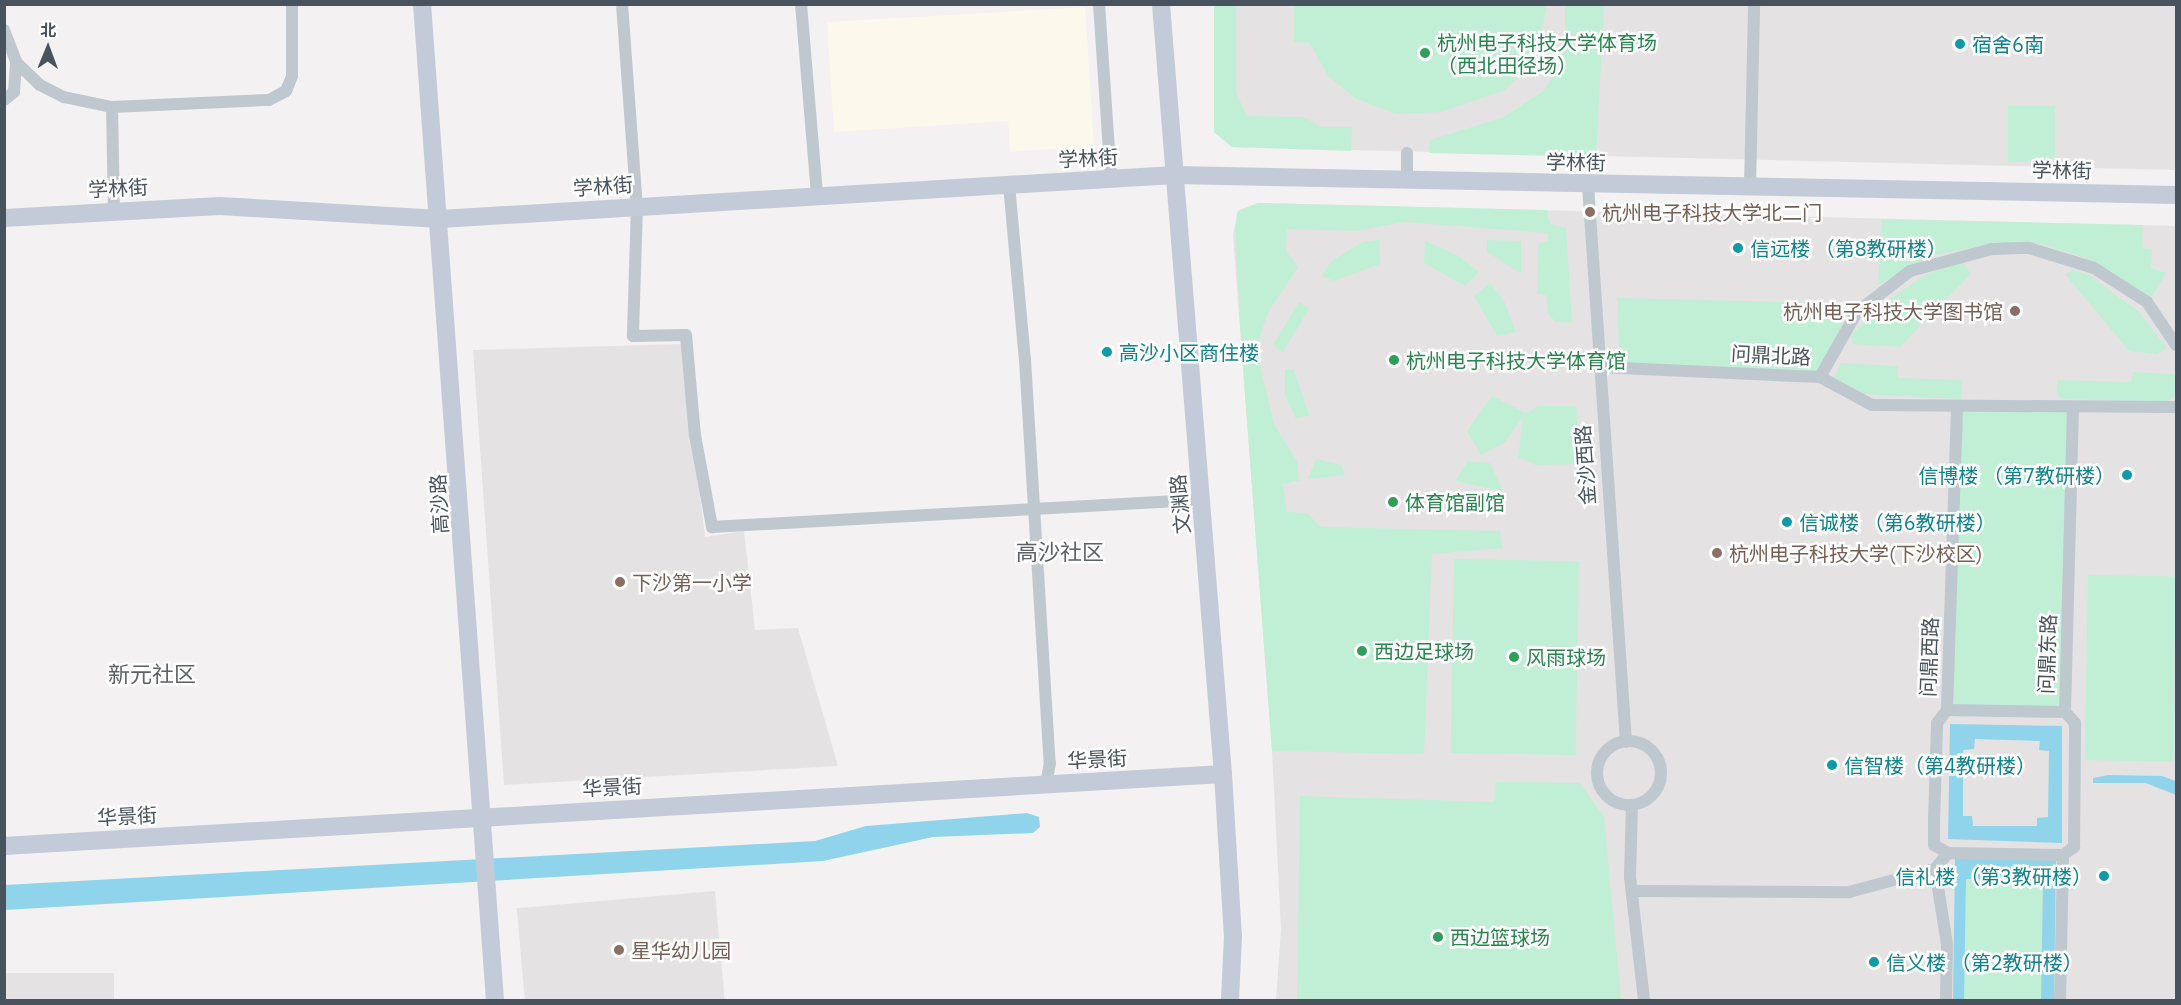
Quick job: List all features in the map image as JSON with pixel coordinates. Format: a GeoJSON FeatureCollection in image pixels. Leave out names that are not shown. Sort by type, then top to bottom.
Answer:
{"type":"FeatureCollection","features":[{"type":"Feature","properties":{"kind":"main road","name":"高沙路"},"geometry":{"type":"LineString","coordinates":[[422,4],[440,219],[480,817],[495,1000]]}},
{"type":"Feature","properties":{"kind":"main road","name":"文渊路"},"geometry":{"type":"LineString","coordinates":[[1161,4],[1223,774],[1233,936],[1230,1000]]}},
{"type":"Feature","properties":{"kind":"main road","name":"学林街"},"geometry":{"type":"LineString","coordinates":[[4,218],[114,211],[281,207],[440,219],[1175,175],[1407,182],[2176,195]]}},
{"type":"Feature","properties":{"kind":"main road","name":"华景街"},"geometry":{"type":"LineString","coordinates":[[4,846],[1223,774]]}},
{"type":"Feature","properties":{"kind":"street"},"geometry":{"type":"LineString","coordinates":[[16,62],[40,85],[64,97],[112,107],[269,100],[286,91],[292,76],[292,4]]}},
{"type":"Feature","properties":{"kind":"street"},"geometry":{"type":"LineString","coordinates":[[622,4],[637,206],[633,336],[686,335],[695,435],[712,527],[1202,500]]}},
{"type":"Feature","properties":{"kind":"street"},"geometry":{"type":"LineString","coordinates":[[801,4],[817,195]]}},
{"type":"Feature","properties":{"kind":"street"},"geometry":{"type":"LineString","coordinates":[[1099,4],[1111,180]]}},
{"type":"Feature","properties":{"kind":"street"},"geometry":{"type":"LineString","coordinates":[[1750,186],[1754,4]]}},
{"type":"Feature","properties":{"kind":"street"},"geometry":{"type":"LineString","coordinates":[[4,30],[16,62],[14,92],[4,100]]}},
{"type":"Feature","properties":{"kind":"street"},"geometry":{"type":"LineString","coordinates":[[112,107],[114,211]]}},
{"type":"Feature","properties":{"kind":"street"},"geometry":{"type":"LineString","coordinates":[[1407,153],[1407,182]]}},
{"type":"Feature","properties":{"kind":"street"},"geometry":{"type":"LineString","coordinates":[[1009,185],[1050,763],[1046,784]]}},
{"type":"Feature","properties":{"kind":"street","name":"金沙西路"},"geometry":{"type":"LineString","coordinates":[[1588,185],[1598,367],[1626,742]]}},
{"type":"Feature","properties":{"kind":"street","name":"问鼎北路"},"geometry":{"type":"LineString","coordinates":[[1598,367],[1820,377],[1857,312],[1910,271],[1992,249],[2029,248],[2094,268],[2147,302],[2176,345]]}},
{"type":"Feature","properties":{"kind":"street"},"geometry":{"type":"LineString","coordinates":[[1820,377],[1872,405],[2176,407]]}},
{"type":"Feature","properties":{"kind":"street","name":"问鼎西路"},"geometry":{"type":"LineString","coordinates":[[1948,853],[1934,845],[1937,723],[1947,711],[1957,406]]}},
{"type":"Feature","properties":{"kind":"street","name":"问鼎东路"},"geometry":{"type":"LineString","coordinates":[[2060,1000],[2063,855],[2074,847],[2075,723],[2065,712],[2073,408]]}},
{"type":"Feature","properties":{"kind":"street"},"geometry":{"type":"LineString","coordinates":[[1947,711],[2065,712]]}},
{"type":"Feature","properties":{"kind":"street"},"geometry":{"type":"LineString","coordinates":[[1626,742],[1651,750],[1660,768],[1654,794],[1632,805],[1613,801],[1598,778],[1604,754],[1626,742]]}},
{"type":"Feature","properties":{"kind":"street"},"geometry":{"type":"LineString","coordinates":[[1632,805],[1632,891],[1644,1000]]}},
{"type":"Feature","properties":{"kind":"street"},"geometry":{"type":"LineString","coordinates":[[1632,891],[1850,892],[1935,869],[1948,853],[2063,855]]}},
{"type":"Feature","properties":{"kind":"street"},"geometry":{"type":"LineString","coordinates":[[1935,869],[1947,944],[1946,1000]]}},
{"type":"Feature","properties":{"kind":"shaded area"},"geometry":{"type":"Polygon","coordinates":[[[1214,5],[2176,5],[2176,170],[1232,147],[1214,132],[1214,5]]]}},
{"type":"Feature","properties":{"kind":"shaded area"},"geometry":{"type":"Polygon","coordinates":[[[1085,7],[1094,146],[1010,152],[1008,121],[834,132],[827,22],[1085,7]]]}},
{"type":"Feature","properties":{"kind":"shaded area","name":"杭州电子科技大学(下沙校区)"},"geometry":{"type":"Polygon","coordinates":[[[1258,203],[2176,226],[2176,1000],[1276,1000],[1281,929],[1272,751],[1233,235],[1238,211],[1258,203]]]}},
{"type":"Feature","properties":{"kind":"shaded area","name":"下沙第一小学"},"geometry":{"type":"Polygon","coordinates":[[[682,344],[705,537],[744,531],[755,630],[798,628],[838,766],[504,785],[473,350],[682,344]]]}},
{"type":"Feature","properties":{"kind":"shaded area","name":"星华幼儿园"},"geometry":{"type":"Polygon","coordinates":[[[715,891],[724,1000],[525,1000],[517,908],[715,891]]]}},
{"type":"Feature","properties":{"kind":"shaded area"},"geometry":{"type":"Polygon","coordinates":[[[5,973],[114,973],[114,1000],[5,1000],[5,973]]]}},
{"type":"Feature","properties":{"kind":"green space","name":"杭州电子科技大学体育场 （西北田径场）"},"geometry":{"type":"Polygon","coordinates":[[[1547,4],[1539,44],[1524,71],[1505,90],[1441,112],[1396,114],[1355,98],[1328,76],[1310,43],[1294,42],[1294,5],[1547,4]]]}},
{"type":"Feature","properties":{"kind":"green space"},"geometry":{"type":"Polygon","coordinates":[[[1214,5],[1236,5],[1236,93],[1247,116],[1304,117],[1322,127],[1352,127],[1351,151],[1232,147],[1214,132],[1214,5]]]}},
{"type":"Feature","properties":{"kind":"green space"},"geometry":{"type":"Polygon","coordinates":[[[1565,5],[1604,5],[1596,157],[1429,153],[1430,140],[1504,117],[1543,91],[1558,70],[1565,44],[1565,5]]]}},
{"type":"Feature","properties":{"kind":"green space"},"geometry":{"type":"Polygon","coordinates":[[[2008,106],[2055,106],[2055,162],[2008,162],[2008,106]]]}},
{"type":"Feature","properties":{"kind":"green space"},"geometry":{"type":"Polygon","coordinates":[[[1258,203],[1547,210],[1550,224],[1566,228],[1572,323],[1556,322],[1548,314],[1546,295],[1537,294],[1538,244],[1548,241],[1548,233],[1405,222],[1356,231],[1287,229],[1286,251],[1298,267],[1268,312],[1259,340],[1241,341],[1235,227],[1238,211],[1258,203]]]}},
{"type":"Feature","properties":{"kind":"green space"},"geometry":{"type":"Polygon","coordinates":[[[1882,219],[2143,225],[2142,248],[2152,249],[2151,268],[2166,273],[2151,298],[2083,257],[2041,244],[1995,243],[1930,256],[1878,285],[1882,219]]]}},
{"type":"Feature","properties":{"kind":"green space"},"geometry":{"type":"Polygon","coordinates":[[[1379,240],[1380,264],[1334,281],[1322,276],[1330,262],[1363,242],[1379,240]]]}},
{"type":"Feature","properties":{"kind":"green space"},"geometry":{"type":"Polygon","coordinates":[[[1487,240],[1521,241],[1521,274],[1487,252],[1487,240]]]}},
{"type":"Feature","properties":{"kind":"green space"},"geometry":{"type":"Polygon","coordinates":[[[1425,241],[1457,255],[1479,272],[1465,286],[1424,263],[1425,241]]]}},
{"type":"Feature","properties":{"kind":"green space"},"geometry":{"type":"Polygon","coordinates":[[[1962,261],[1971,274],[1900,347],[1852,344],[1852,334],[1887,301],[1925,275],[1962,261]]]}},
{"type":"Feature","properties":{"kind":"green space"},"geometry":{"type":"Polygon","coordinates":[[[2073,270],[2089,275],[2139,312],[2167,348],[2157,354],[2129,351],[2065,274],[2073,270]]]}},
{"type":"Feature","properties":{"kind":"green space"},"geometry":{"type":"Polygon","coordinates":[[[1490,283],[1504,301],[1516,332],[1497,336],[1474,296],[1490,283]]]}},
{"type":"Feature","properties":{"kind":"green space"},"geometry":{"type":"Polygon","coordinates":[[[1617,298],[1831,303],[1845,329],[1820,377],[1620,367],[1617,298]]]}},
{"type":"Feature","properties":{"kind":"green space"},"geometry":{"type":"Polygon","coordinates":[[[1299,302],[1309,308],[1283,352],[1273,346],[1299,302]]]}},
{"type":"Feature","properties":{"kind":"green space","name":"西边足球场"},"geometry":{"type":"Polygon","coordinates":[[[1242,355],[1258,356],[1274,424],[1297,461],[1299,481],[1283,484],[1287,512],[1307,513],[1321,527],[1500,531],[1503,548],[1432,554],[1424,754],[1272,751],[1242,355]]]}},
{"type":"Feature","properties":{"kind":"green space"},"geometry":{"type":"Polygon","coordinates":[[[1841,363],[1898,366],[1898,378],[1962,380],[1961,399],[1865,394],[1833,379],[1841,363]]]}},
{"type":"Feature","properties":{"kind":"green space"},"geometry":{"type":"Polygon","coordinates":[[[1285,369],[1294,370],[1309,415],[1296,419],[1285,395],[1285,369]]]}},
{"type":"Feature","properties":{"kind":"green space"},"geometry":{"type":"Polygon","coordinates":[[[2133,372],[2176,374],[2176,396],[2165,402],[2063,399],[2057,394],[2057,380],[2131,382],[2133,372]]]}},
{"type":"Feature","properties":{"kind":"green space"},"geometry":{"type":"Polygon","coordinates":[[[1492,396],[1526,413],[1539,406],[1576,406],[1581,464],[1535,465],[1518,457],[1523,417],[1505,442],[1481,455],[1467,431],[1492,396]]]}},
{"type":"Feature","properties":{"kind":"green space"},"geometry":{"type":"Polygon","coordinates":[[[1957,406],[2073,408],[2068,712],[1952,710],[1957,406]]]}},
{"type":"Feature","properties":{"kind":"green space"},"geometry":{"type":"Polygon","coordinates":[[[1316,459],[1342,465],[1345,475],[1308,479],[1316,459]]]}},
{"type":"Feature","properties":{"kind":"green space"},"geometry":{"type":"Polygon","coordinates":[[[1468,461],[1490,463],[1503,491],[1455,481],[1468,461]]]}},
{"type":"Feature","properties":{"kind":"green space","name":"风雨球场"},"geometry":{"type":"Polygon","coordinates":[[[1454,559],[1579,561],[1576,755],[1451,753],[1454,559]]]}},
{"type":"Feature","properties":{"kind":"green space"},"geometry":{"type":"Polygon","coordinates":[[[2088,575],[2176,577],[2173,762],[2085,760],[2088,575]]]}},
{"type":"Feature","properties":{"kind":"green space","name":"西边篮球场"},"geometry":{"type":"Polygon","coordinates":[[[1496,782],[1580,783],[1604,817],[1621,1000],[1297,999],[1300,796],[1494,802],[1496,782]]]}},
{"type":"Feature","properties":{"kind":"green space"},"geometry":{"type":"Polygon","coordinates":[[[1966,879],[2043,880],[2041,1000],[1964,1000],[1966,879]]]}},
{"type":"Feature","properties":{"kind":"water"},"geometry":{"type":"Polygon","coordinates":[[[1950,724],[2062,726],[2062,843],[1948,839],[1950,724]],[[1975,739],[1974,749],[1963,750],[1963,816],[1972,816],[1973,826],[2037,826],[2037,818],[2048,817],[2049,751],[2039,750],[2040,741],[1975,739]]]}},
{"type":"Feature","properties":{"kind":"water"},"geometry":{"type":"Polygon","coordinates":[[[2109,775],[2162,776],[2176,781],[2176,795],[2146,783],[2093,783],[2093,778],[2109,775]]]}},
{"type":"Feature","properties":{"kind":"water"},"geometry":{"type":"Polygon","coordinates":[[[1027,813],[1039,817],[1040,827],[1033,833],[933,837],[823,861],[5,910],[5,885],[815,841],[866,826],[1027,813]]]}},
{"type":"Feature","properties":{"kind":"water"},"geometry":{"type":"Polygon","coordinates":[[[1955,858],[2056,860],[2054,1000],[2041,1000],[2043,880],[1966,879],[1964,1000],[1953,1000],[1955,858]]]}},
{"type":"Feature","properties":{"kind":"place","name":"宿舍6南"},"geometry":{"type":"Point","coordinates":[1960,44]}},
{"type":"Feature","properties":{"kind":"place","name":"杭州电子科技大学体育场 （西北田径场）"},"geometry":{"type":"Point","coordinates":[1425,53]}},
{"type":"Feature","properties":{"kind":"place","name":"杭州电子科技大学北二门"},"geometry":{"type":"Point","coordinates":[1590,212]}},
{"type":"Feature","properties":{"kind":"place","name":"信远楼 （第8教研楼）"},"geometry":{"type":"Point","coordinates":[1738,248]}},
{"type":"Feature","properties":{"kind":"place","name":"杭州电子科技大学图书馆"},"geometry":{"type":"Point","coordinates":[2015,311]}},
{"type":"Feature","properties":{"kind":"place","name":"高沙小区商住楼"},"geometry":{"type":"Point","coordinates":[1107,352]}},
{"type":"Feature","properties":{"kind":"place","name":"杭州电子科技大学体育馆"},"geometry":{"type":"Point","coordinates":[1394,360]}},
{"type":"Feature","properties":{"kind":"place","name":"信博楼 （第7教研楼）"},"geometry":{"type":"Point","coordinates":[2127,475]}},
{"type":"Feature","properties":{"kind":"place","name":"体育馆副馆"},"geometry":{"type":"Point","coordinates":[1393,502]}},
{"type":"Feature","properties":{"kind":"place","name":"信诚楼 （第6教研楼）"},"geometry":{"type":"Point","coordinates":[1787,522]}},
{"type":"Feature","properties":{"kind":"place","name":"杭州电子科技大学(下沙校区)"},"geometry":{"type":"Point","coordinates":[1717,553]}},
{"type":"Feature","properties":{"kind":"place","name":"下沙第一小学"},"geometry":{"type":"Point","coordinates":[620,582]}},
{"type":"Feature","properties":{"kind":"place","name":"西边足球场"},"geometry":{"type":"Point","coordinates":[1362,651]}},
{"type":"Feature","properties":{"kind":"place","name":"风雨球场"},"geometry":{"type":"Point","coordinates":[1514,657]}},
{"type":"Feature","properties":{"kind":"place","name":"信智楼（第4教研楼）"},"geometry":{"type":"Point","coordinates":[1832,765]}},
{"type":"Feature","properties":{"kind":"place","name":"信礼楼 （第3教研楼）"},"geometry":{"type":"Point","coordinates":[2104,876]}},
{"type":"Feature","properties":{"kind":"place","name":"西边篮球场"},"geometry":{"type":"Point","coordinates":[1438,937]}},
{"type":"Feature","properties":{"kind":"place","name":"星华幼儿园"},"geometry":{"type":"Point","coordinates":[619,950]}},
{"type":"Feature","properties":{"kind":"place","name":"信义楼 （第2教研楼）"},"geometry":{"type":"Point","coordinates":[1874,962]}},
{"type":"Feature","properties":{"kind":"district","name":"高沙社区"},"geometry":{"type":"Point","coordinates":[1060,552]}},
{"type":"Feature","properties":{"kind":"district","name":"新元社区"},"geometry":{"type":"Point","coordinates":[152,674]}}]}
